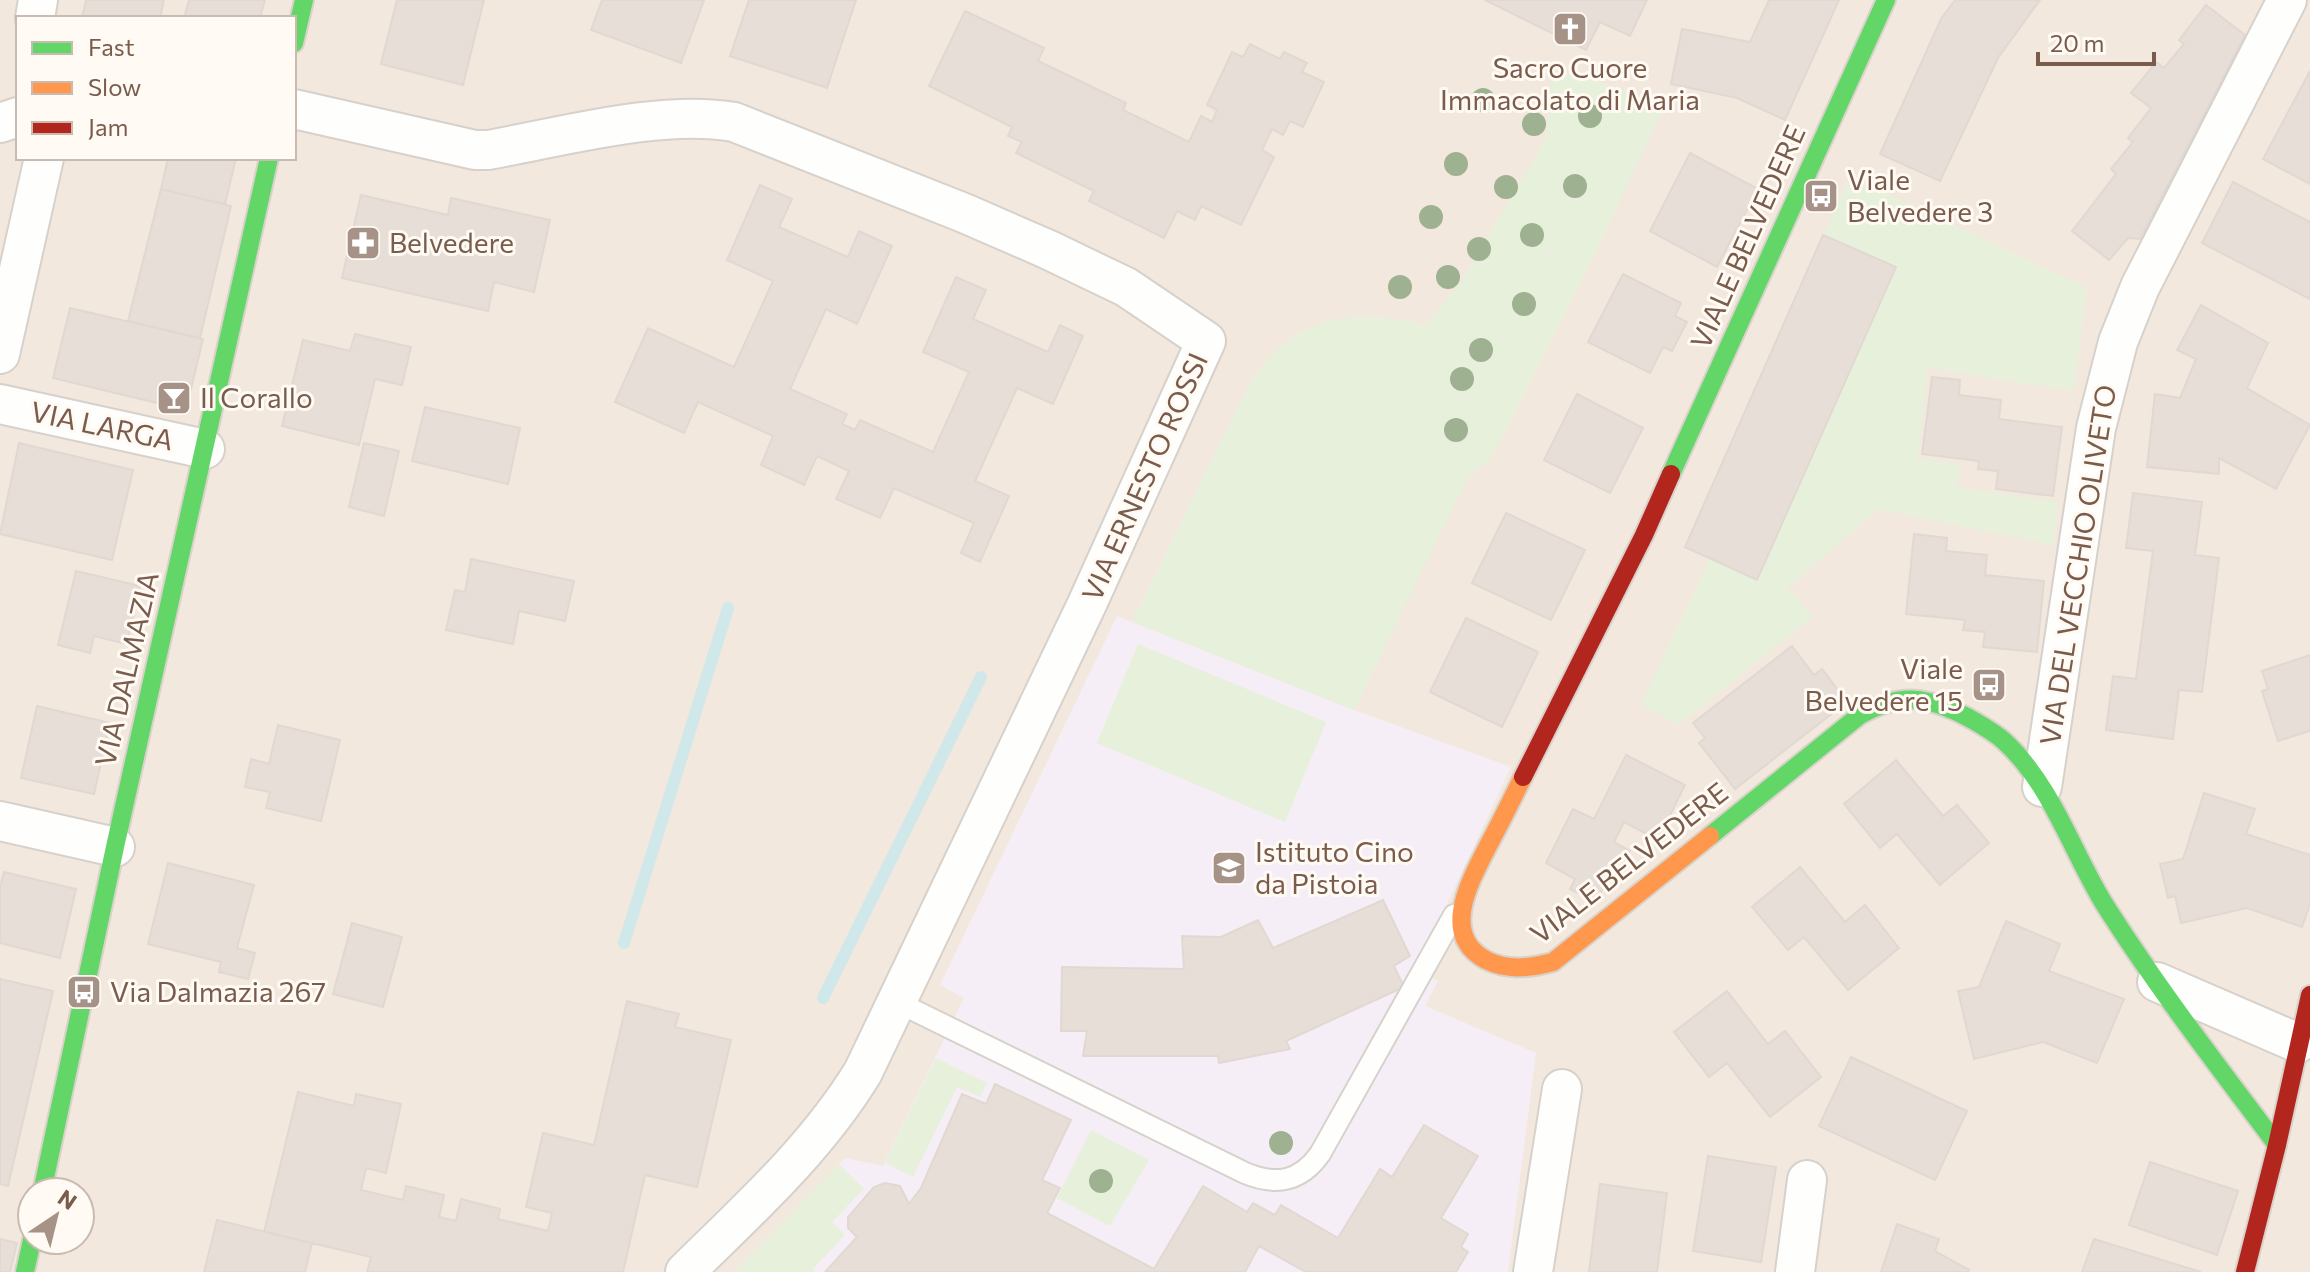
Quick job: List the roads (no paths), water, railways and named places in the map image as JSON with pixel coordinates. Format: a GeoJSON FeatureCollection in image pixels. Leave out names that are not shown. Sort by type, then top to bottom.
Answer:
{"type":"FeatureCollection","features":[{"type":"Feature","properties":{"kind":"street"},"geometry":{"type":"LineString","coordinates":[[296,34],[304,0]]}},
{"type":"Feature","properties":{"kind":"street","name":"VIALE BELVEDERE"},"geometry":{"type":"LineString","coordinates":[[1886,0],[1644,535],[1462,902],[1460,921],[1464,934],[1471,947],[1489,963],[1511,970],[1527,970],[1553,962],[1846,725],[1876,706],[1896,698],[1923,699],[1987,729],[2016,753],[2042,787],[2079,860],[2157,982],[2277,1145]]}},
{"type":"Feature","properties":{"kind":"street","name":"VIA DEL VECCHIO OLIVETO"},"geometry":{"type":"LineString","coordinates":[[2042,787],[2096,428],[2118,342],[2140,287],[2287,0]]}},
{"type":"Feature","properties":{"kind":"street","name":"VIA ERNESTO ROSSI"},"geometry":{"type":"LineString","coordinates":[[296,109],[475,150],[679,118],[734,122],[950,207],[1049,250],[1126,287],[1206,341],[1087,604],[863,1072],[829,1123],[798,1160],[685,1272]]}},
{"type":"Feature","properties":{"kind":"street"},"geometry":{"type":"LineString","coordinates":[[0,354],[44,160]]}},
{"type":"Feature","properties":{"kind":"street","name":"VIA DALMAZIA"},"geometry":{"type":"LineString","coordinates":[[45,1176],[115,847],[269,160]]}},
{"type":"Feature","properties":{"kind":"street","name":"VIA LARGA"},"geometry":{"type":"LineString","coordinates":[[0,404],[205,449]]}},
{"type":"Feature","properties":{"kind":"street"},"geometry":{"type":"LineString","coordinates":[[0,821],[115,847]]}},
{"type":"Feature","properties":{"kind":"street"},"geometry":{"type":"LineString","coordinates":[[2157,982],[2298,1043]]}},
{"type":"Feature","properties":{"kind":"street"},"geometry":{"type":"LineString","coordinates":[[2245,1272],[2310,995]]}},
{"type":"Feature","properties":{"kind":"street"},"geometry":{"type":"LineString","coordinates":[[1533,1272],[1562,1089]]}},
{"type":"Feature","properties":{"kind":"street"},"geometry":{"type":"LineString","coordinates":[[1795,1272],[1807,1180]]}},
{"type":"Feature","properties":{"kind":"lane"},"geometry":{"type":"LineString","coordinates":[[897,1002],[1245,1173],[1264,1180],[1285,1181],[1302,1174],[1320,1154],[1462,902]]}},
{"type":"Feature","properties":{"kind":"waterway"},"geometry":{"type":"LineString","coordinates":[[624,943],[728,608]]}},
{"type":"Feature","properties":{"kind":"waterway"},"geometry":{"type":"LineString","coordinates":[[823,998],[981,677]]}},
{"type":"Feature","properties":{"kind":"place","name":"Sacro Cuore Immacolato di Maria"},"geometry":{"type":"Point","coordinates":[1570,29]}},
{"type":"Feature","properties":{"kind":"place","name":"Viale Belvedere 3"},"geometry":{"type":"Point","coordinates":[1821,196]}},
{"type":"Feature","properties":{"kind":"place","name":"Belvedere"},"geometry":{"type":"Point","coordinates":[363,243]}},
{"type":"Feature","properties":{"kind":"place","name":"Il Corallo"},"geometry":{"type":"Point","coordinates":[174,398]}},
{"type":"Feature","properties":{"kind":"place","name":"Viale Belvedere 15"},"geometry":{"type":"Point","coordinates":[1989,685]}},
{"type":"Feature","properties":{"kind":"place","name":"Istituto Cino da Pistoia"},"geometry":{"type":"Point","coordinates":[1229,868]}},
{"type":"Feature","properties":{"kind":"place","name":"Via Dalmazia 267"},"geometry":{"type":"Point","coordinates":[84,992]}}]}
